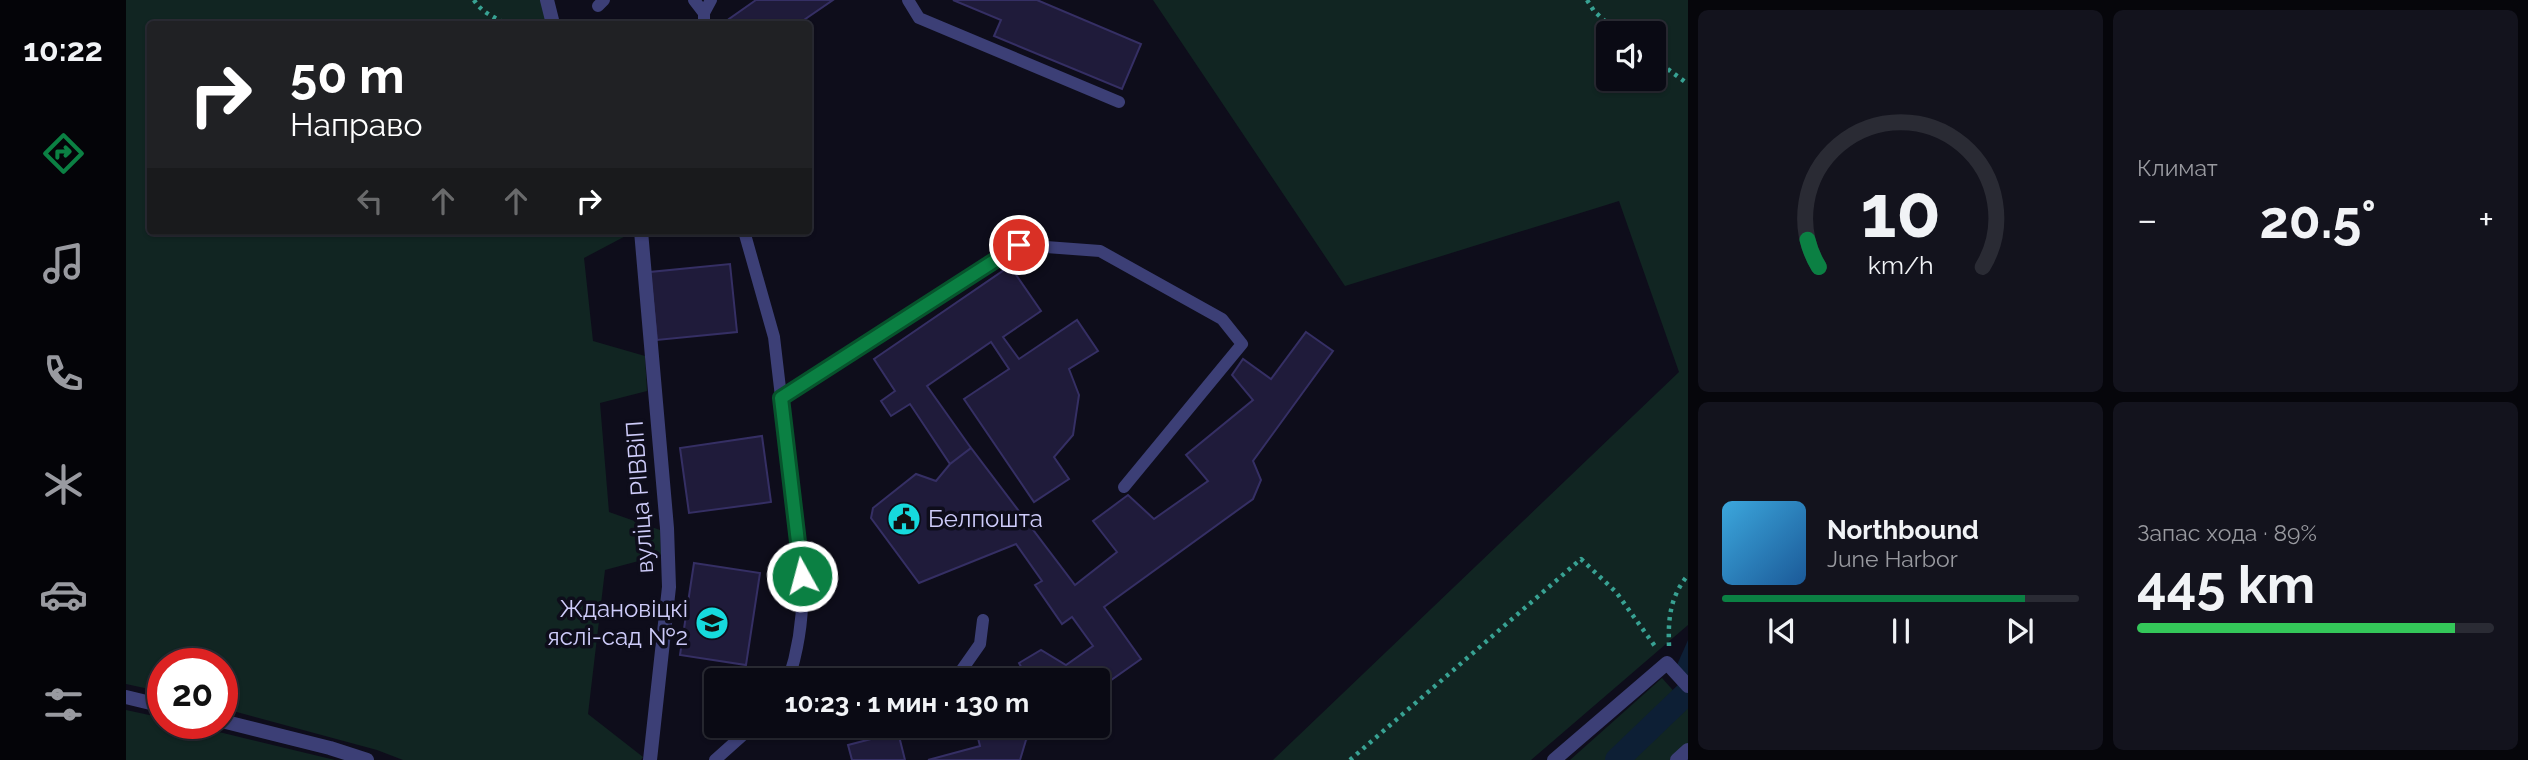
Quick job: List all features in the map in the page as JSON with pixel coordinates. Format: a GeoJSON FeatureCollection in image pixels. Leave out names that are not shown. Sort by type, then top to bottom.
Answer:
{"type":"FeatureCollection","features":[{"type":"Feature","properties":{"kind":"street"},"geometry":{"type":"LineString","coordinates":[[547,0],[552,21]]}},
{"type":"Feature","properties":{"kind":"street","name":"вуліца РІВВіП"},"geometry":{"type":"LineString","coordinates":[[641,235],[667,528],[669,587],[649,760]]}},
{"type":"Feature","properties":{"kind":"street"},"geometry":{"type":"LineString","coordinates":[[1555,760],[1667,663],[1688,687]]}},
{"type":"Feature","properties":{"kind":"street"},"geometry":{"type":"LineString","coordinates":[[126,697],[147,702]]}},
{"type":"Feature","properties":{"kind":"street"},"geometry":{"type":"LineString","coordinates":[[238,725],[367,760]]}},
{"type":"Feature","properties":{"kind":"street"},"geometry":{"type":"LineString","coordinates":[[1676,760],[1688,750]]}},
{"type":"Feature","properties":{"kind":"lane"},"geometry":{"type":"LineString","coordinates":[[694,0],[704,19]]}},
{"type":"Feature","properties":{"kind":"lane"},"geometry":{"type":"LineString","coordinates":[[704,19],[710,0]]}},
{"type":"Feature","properties":{"kind":"lane"},"geometry":{"type":"LineString","coordinates":[[908,0],[919,18],[1119,102]]}},
{"type":"Feature","properties":{"kind":"lane"},"geometry":{"type":"LineString","coordinates":[[745,235],[774,337],[804,602],[802,635],[792,668]]}},
{"type":"Feature","properties":{"kind":"lane"},"geometry":{"type":"LineString","coordinates":[[781,398],[1019,245],[1100,251],[1222,320],[1242,344],[1124,487]]}},
{"type":"Feature","properties":{"kind":"lane"},"geometry":{"type":"LineString","coordinates":[[963,668],[979,644],[983,620]]}},
{"type":"Feature","properties":{"kind":"lane"},"geometry":{"type":"LineString","coordinates":[[715,760],[740,738]]}},
{"type":"Feature","properties":{"kind":"path"},"geometry":{"type":"LineString","coordinates":[[474,0],[478,6],[501,21]]}},
{"type":"Feature","properties":{"kind":"path"},"geometry":{"type":"LineString","coordinates":[[1587,0],[1605,21]]}},
{"type":"Feature","properties":{"kind":"path"},"geometry":{"type":"LineString","coordinates":[[1666,68],[1688,84]]}},
{"type":"Feature","properties":{"kind":"path"},"geometry":{"type":"LineString","coordinates":[[1350,760],[1581,559],[1616,592],[1667,663],[1670,659],[1670,607],[1675,593],[1688,575]]}},
{"type":"Feature","properties":{"kind":"green space"},"geometry":{"type":"Polygon","coordinates":[[[126,0],[543,0],[548,21],[147,21],[147,235],[627,235],[584,258],[593,341],[645,356],[647,391],[600,403],[609,512],[660,530],[661,555],[605,570],[588,714],[643,757],[641,760],[403,760],[377,750],[238,712],[238,648],[147,648],[147,689],[126,684],[126,0]]]}},
{"type":"Feature","properties":{"kind":"green space"},"geometry":{"type":"Polygon","coordinates":[[[1153,0],[1688,0],[1688,625],[1531,760],[1273,760],[1679,372],[1619,201],[1345,286],[1153,0]]]}},
{"type":"Feature","properties":{"kind":"green space"},"geometry":{"type":"Polygon","coordinates":[[[1662,678],[1688,707],[1688,744],[1670,760],[1570,760],[1662,678]]]}},
{"type":"Feature","properties":{"kind":"green space"},"geometry":{"type":"Polygon","coordinates":[[[126,710],[147,715],[147,739],[238,739],[238,737],[335,760],[126,760],[126,710]]]}},
{"type":"Feature","properties":{"kind":"water"},"geometry":{"type":"Polygon","coordinates":[[[1688,640],[1688,678],[1677,665],[1688,640]]]}},
{"type":"Feature","properties":{"kind":"building"},"geometry":{"type":"Polygon","coordinates":[[[756,0],[833,0],[802,21],[729,19],[756,0]]]}},
{"type":"Feature","properties":{"kind":"building"},"geometry":{"type":"Polygon","coordinates":[[[953,0],[1037,0],[1141,44],[1122,89],[994,36],[1001,20],[953,0]]]}},
{"type":"Feature","properties":{"kind":"building"},"geometry":{"type":"Polygon","coordinates":[[[730,264],[737,332],[657,340],[650,272],[730,264]]]}},
{"type":"Feature","properties":{"kind":"building"},"geometry":{"type":"Polygon","coordinates":[[[1010,266],[1041,311],[1003,337],[1019,359],[1077,320],[1098,351],[1069,369],[1079,395],[1073,435],[1054,457],[1069,479],[1034,502],[964,399],[1009,369],[991,342],[927,386],[971,448],[950,464],[910,404],[891,416],[881,401],[895,391],[874,359],[1010,266]]]}},
{"type":"Feature","properties":{"kind":"building"},"geometry":{"type":"Polygon","coordinates":[[[1306,332],[1333,351],[1253,461],[1261,480],[1253,499],[1104,607],[1141,659],[1110,681],[1110,668],[1022,668],[1019,663],[1041,650],[1066,665],[1093,646],[1072,617],[1062,624],[1035,585],[1042,581],[1016,544],[919,583],[871,518],[873,508],[916,474],[936,481],[950,464],[971,448],[1075,585],[1117,552],[1093,521],[1128,495],[1154,519],[1208,481],[1186,455],[1253,400],[1232,375],[1243,359],[1271,379],[1306,332]]]}},
{"type":"Feature","properties":{"kind":"building"},"geometry":{"type":"Polygon","coordinates":[[[762,436],[771,502],[689,513],[680,448],[762,436]]]}},
{"type":"Feature","properties":{"kind":"building"},"geometry":{"type":"Polygon","coordinates":[[[694,563],[760,573],[746,665],[680,655],[694,563]]]}},
{"type":"Feature","properties":{"kind":"building"},"geometry":{"type":"Polygon","coordinates":[[[875,738],[900,738],[905,760],[852,760],[848,745],[875,738]]]}},
{"type":"Feature","properties":{"kind":"building"},"geometry":{"type":"Polygon","coordinates":[[[978,738],[1029,738],[1020,760],[928,760],[980,746],[978,738]]]}},
{"type":"Feature","properties":{"kind":"waterway"},"geometry":{"type":"LineString","coordinates":[[1617,760],[1688,692]]}},
{"type":"Feature","properties":{"kind":"place","name":"Белпошта"},"geometry":{"type":"Point","coordinates":[904,519]}},
{"type":"Feature","properties":{"kind":"place","name":"Ждановіцкі яслі-сад №2"},"geometry":{"type":"Point","coordinates":[712,623]}},
{"type":"Feature","properties":{"kind":"route"},"geometry":{"type":"LineString","coordinates":[[802,576],[781,398],[1019,245]]}}]}
